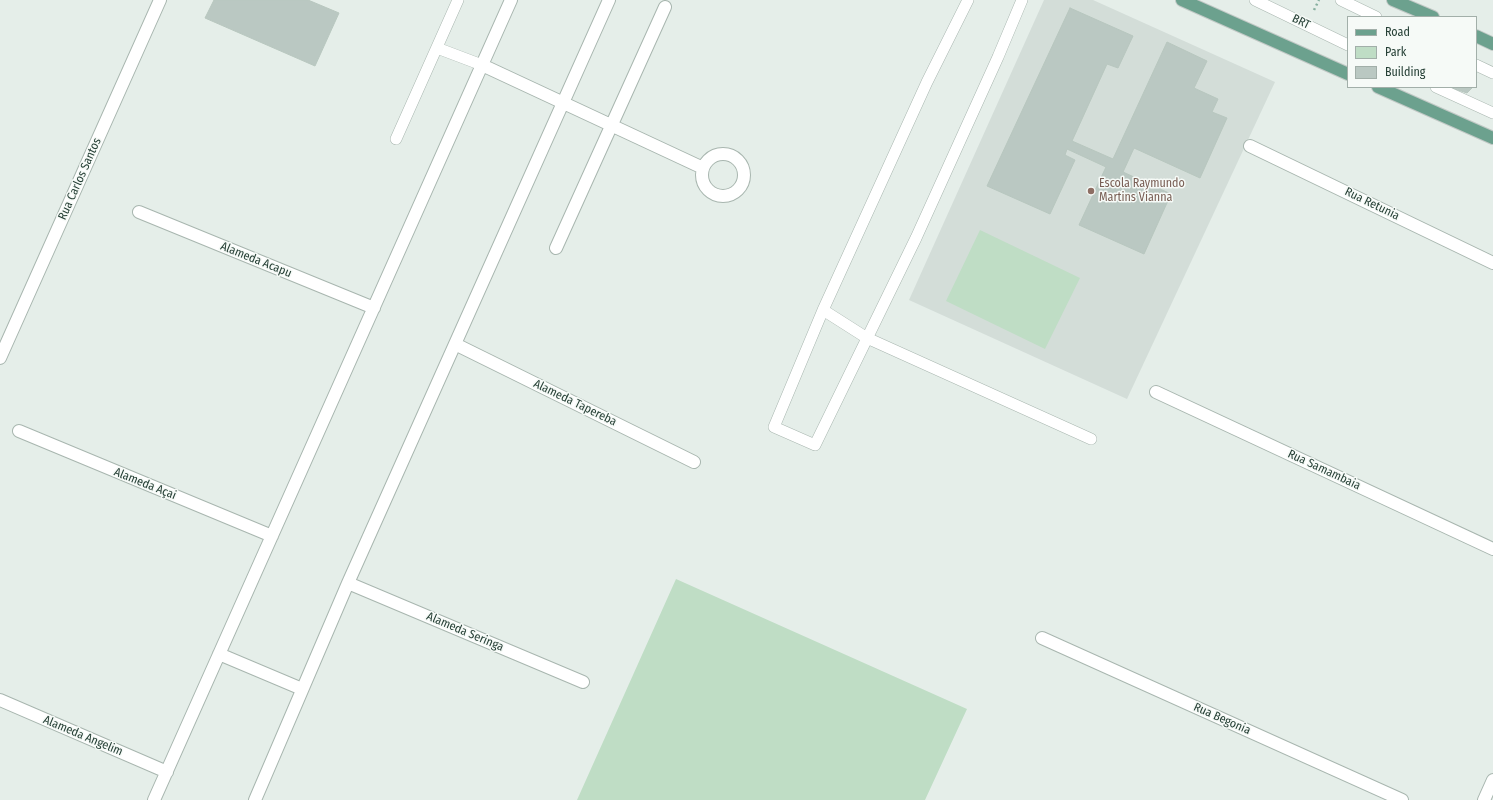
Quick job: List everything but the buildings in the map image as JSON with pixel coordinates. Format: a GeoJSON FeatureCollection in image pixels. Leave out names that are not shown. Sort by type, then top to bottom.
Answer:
{"type":"FeatureCollection","features":[{"type":"Feature","properties":{"kind":"main road"},"geometry":{"type":"LineString","coordinates":[[1182,0],[1347,74]]}},
{"type":"Feature","properties":{"kind":"main road"},"geometry":{"type":"LineString","coordinates":[[1393,0],[1430,16]]}},
{"type":"Feature","properties":{"kind":"main road"},"geometry":{"type":"LineString","coordinates":[[1477,36],[1493,44]]}},
{"type":"Feature","properties":{"kind":"main road"},"geometry":{"type":"LineString","coordinates":[[1380,88],[1493,138]]}},
{"type":"Feature","properties":{"kind":"street","name":"Rua Carlos Santos"},"geometry":{"type":"LineString","coordinates":[[0,358],[160,0]]}},
{"type":"Feature","properties":{"kind":"street"},"geometry":{"type":"LineString","coordinates":[[154,800],[511,0]]}},
{"type":"Feature","properties":{"kind":"street"},"geometry":{"type":"LineString","coordinates":[[255,800],[348,583],[609,0]]}},
{"type":"Feature","properties":{"kind":"street"},"geometry":{"type":"LineString","coordinates":[[556,248],[665,6]]}},
{"type":"Feature","properties":{"kind":"street"},"geometry":{"type":"LineString","coordinates":[[482,65],[703,168]]}},
{"type":"Feature","properties":{"kind":"street","name":"Rua Retunia"},"geometry":{"type":"LineString","coordinates":[[1250,146],[1493,263]]}},
{"type":"Feature","properties":{"kind":"street","name":"Alameda Acapu"},"geometry":{"type":"LineString","coordinates":[[139,212],[374,308]]}},
{"type":"Feature","properties":{"kind":"street","name":"Alameda Tapereba"},"geometry":{"type":"LineString","coordinates":[[456,344],[694,462]]}},
{"type":"Feature","properties":{"kind":"street","name":"Rua Samambaia"},"geometry":{"type":"LineString","coordinates":[[1156,392],[1493,549]]}},
{"type":"Feature","properties":{"kind":"street","name":"Alameda Açai"},"geometry":{"type":"LineString","coordinates":[[19,432],[272,536]]}},
{"type":"Feature","properties":{"kind":"street","name":"Alameda Seringa"},"geometry":{"type":"LineString","coordinates":[[348,583],[583,682]]}},
{"type":"Feature","properties":{"kind":"street","name":"Rua Begonia"},"geometry":{"type":"LineString","coordinates":[[1042,638],[1402,800]]}},
{"type":"Feature","properties":{"kind":"street"},"geometry":{"type":"LineString","coordinates":[[219,654],[302,689]]}},
{"type":"Feature","properties":{"kind":"street","name":"Alameda Angelim"},"geometry":{"type":"LineString","coordinates":[[0,700],[167,772]]}},
{"type":"Feature","properties":{"kind":"street"},"geometry":{"type":"LineString","coordinates":[[1484,800],[1493,780]]}},
{"type":"Feature","properties":{"kind":"lane"},"geometry":{"type":"LineString","coordinates":[[396,140],[458,0]]}},
{"type":"Feature","properties":{"kind":"lane"},"geometry":{"type":"LineString","coordinates":[[968,0],[928,82],[824,310],[774,426],[815,445],[916,238],[998,57],[1022,0]]}},
{"type":"Feature","properties":{"kind":"lane","name":"BRT"},"geometry":{"type":"LineString","coordinates":[[1255,0],[1347,45]]}},
{"type":"Feature","properties":{"kind":"lane"},"geometry":{"type":"LineString","coordinates":[[1341,0],[1374,16]]}},
{"type":"Feature","properties":{"kind":"lane"},"geometry":{"type":"LineString","coordinates":[[437,48],[482,65]]}},
{"type":"Feature","properties":{"kind":"lane"},"geometry":{"type":"LineString","coordinates":[[1477,65],[1493,73]]}},
{"type":"Feature","properties":{"kind":"lane"},"geometry":{"type":"LineString","coordinates":[[1438,88],[1493,113]]}},
{"type":"Feature","properties":{"kind":"lane"},"geometry":{"type":"LineString","coordinates":[[824,310],[867,338],[1091,440]]}},
{"type":"Feature","properties":{"kind":"shaded area","name":"Escola Raymundo Martins Vianna"},"geometry":{"type":"Polygon","coordinates":[[[1044,0],[1093,0],[1275,82],[1127,399],[909,300],[1044,0]]]}},
{"type":"Feature","properties":{"kind":"green space"},"geometry":{"type":"Polygon","coordinates":[[[980,230],[1080,278],[1045,349],[946,301],[980,230]]]}},
{"type":"Feature","properties":{"kind":"green space"},"geometry":{"type":"Polygon","coordinates":[[[676,579],[967,709],[925,800],[577,800],[676,579]]]}},
{"type":"Feature","properties":{"kind":"place","name":"Escola Raymundo Martins Vianna"},"geometry":{"type":"Point","coordinates":[1091,191]}}]}
